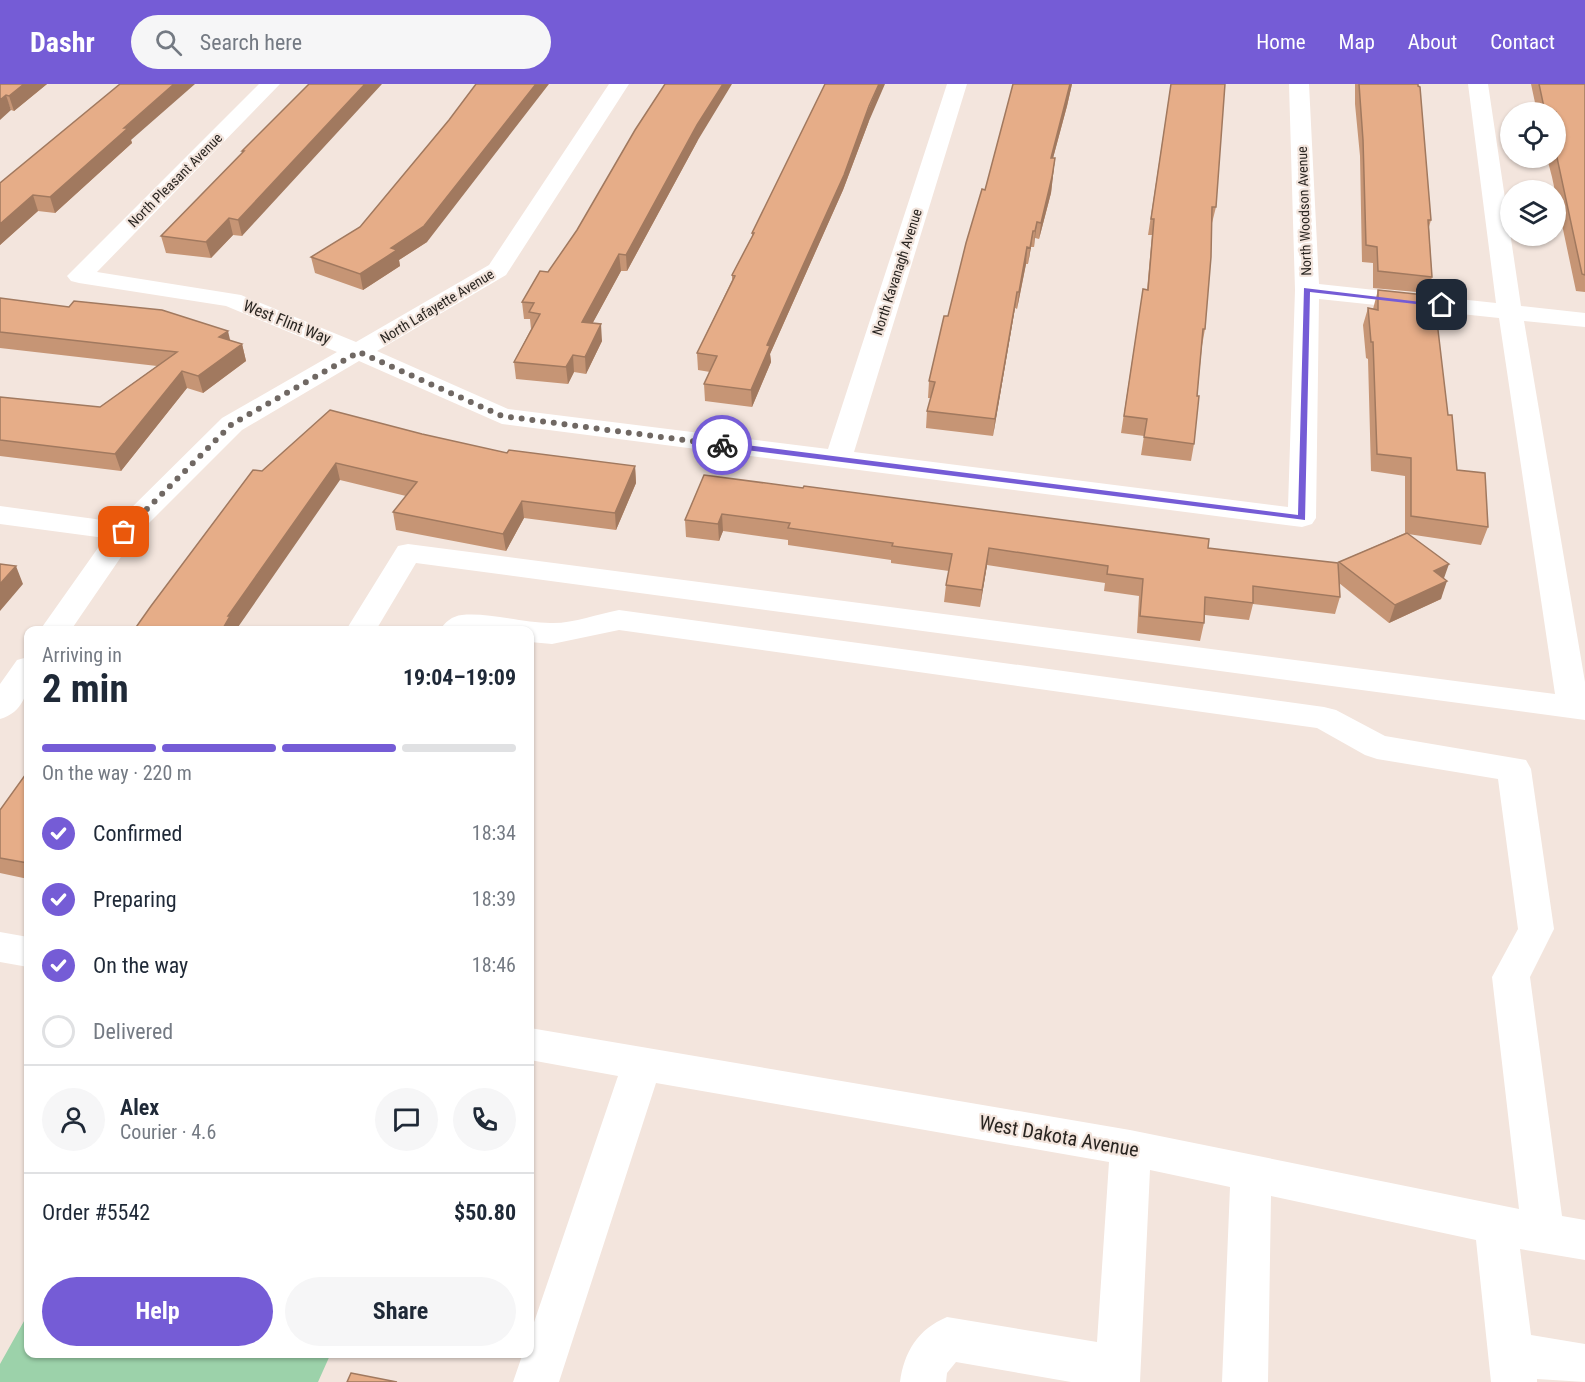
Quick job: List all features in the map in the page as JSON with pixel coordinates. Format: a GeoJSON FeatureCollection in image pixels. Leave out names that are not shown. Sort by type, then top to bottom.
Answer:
{"type":"FeatureCollection","features":[{"type":"Feature","properties":{"kind":"street","name":"North Pleasant Avenue"},"geometry":{"type":"LineString","coordinates":[[79,276],[270,84]]}},
{"type":"Feature","properties":{"kind":"street","name":"North Lafayette Avenue"},"geometry":{"type":"LineString","coordinates":[[58,626],[124,532],[232,424],[498,270],[619,84]]}},
{"type":"Feature","properties":{"kind":"street","name":"North Kavanagh Avenue"},"geometry":{"type":"LineString","coordinates":[[838,460],[957,84]]}},
{"type":"Feature","properties":{"kind":"street","name":"North Woodson Avenue"},"geometry":{"type":"LineString","coordinates":[[1299,84],[1307,290],[1302,519]]}},
{"type":"Feature","properties":{"kind":"street"},"geometry":{"type":"LineString","coordinates":[[363,626],[408,553],[1579,708],[1510,312],[1478,84]]}},
{"type":"Feature","properties":{"kind":"street","name":"West Flint Way"},"geometry":{"type":"LineString","coordinates":[[79,276],[232,300],[359,352],[502,416],[1302,519]]}},
{"type":"Feature","properties":{"kind":"street"},"geometry":{"type":"LineString","coordinates":[[1307,290],[1585,320]]}},
{"type":"Feature","properties":{"kind":"street"},"geometry":{"type":"LineString","coordinates":[[0,514],[124,532]]}},
{"type":"Feature","properties":{"kind":"street"},"geometry":{"type":"LineString","coordinates":[[534,632],[552,634],[619,620],[1324,718],[1377,747],[1514,769],[1536,929],[1511,977],[1543,1232]]}},
{"type":"Feature","properties":{"kind":"street"},"geometry":{"type":"LineString","coordinates":[[2,703],[24,673]]}},
{"type":"Feature","properties":{"kind":"street"},"geometry":{"type":"LineString","coordinates":[[0,947],[24,951]]}},
{"type":"Feature","properties":{"kind":"street","name":"West Dakota Avenue"},"geometry":{"type":"LineString","coordinates":[[534,1045],[1130,1148],[1496,1225],[1585,1240]]}},
{"type":"Feature","properties":{"kind":"street"},"geometry":{"type":"LineString","coordinates":[[536,1382],[642,1064]]}},
{"type":"Feature","properties":{"kind":"street"},"geometry":{"type":"LineString","coordinates":[[923,1382],[925,1364],[946,1339],[1118,1375],[1130,1148]]}},
{"type":"Feature","properties":{"kind":"street"},"geometry":{"type":"LineString","coordinates":[[1245,1382],[1251,1172]]}},
{"type":"Feature","properties":{"kind":"street"},"geometry":{"type":"LineString","coordinates":[[1496,1225],[1513,1368],[1585,1366]]}},
{"type":"Feature","properties":{"kind":"green space"},"geometry":{"type":"Polygon","coordinates":[[[24,1321],[24,1358],[329,1358],[318,1382],[0,1382],[0,1364],[24,1321]]]}},
{"type":"Feature","properties":{"kind":"building"},"geometry":{"type":"Polygon","coordinates":[[[0,84],[24,84],[0,100],[0,84]]]}},
{"type":"Feature","properties":{"kind":"building"},"geometry":{"type":"Polygon","coordinates":[[[120,84],[174,84],[50,197],[33,195],[0,224],[0,183],[120,84]]]}},
{"type":"Feature","properties":{"kind":"building"},"geometry":{"type":"Polygon","coordinates":[[[309,84],[365,84],[238,220],[229,218],[206,242],[161,236],[244,151],[242,151],[309,84]]]}},
{"type":"Feature","properties":{"kind":"building"},"geometry":{"type":"Polygon","coordinates":[[[476,84],[536,84],[424,226],[391,248],[397,250],[360,274],[311,257],[360,227],[476,84]]]}},
{"type":"Feature","properties":{"kind":"building"},"geometry":{"type":"Polygon","coordinates":[[[665,84],[723,84],[697,125],[626,255],[619,254],[582,322],[601,324],[585,357],[573,355],[566,367],[514,362],[540,314],[529,312],[534,303],[522,302],[540,271],[548,272],[577,230],[635,130],[665,84]]]}},
{"type":"Feature","properties":{"kind":"building"},"geometry":{"type":"Polygon","coordinates":[[[825,84],[879,84],[844,175],[767,345],[770,346],[751,390],[704,384],[717,356],[697,353],[735,276],[732,275],[825,84]]]}},
{"type":"Feature","properties":{"kind":"building"},"geometry":{"type":"Polygon","coordinates":[[[1013,84],[1070,84],[1051,158],[1055,158],[1041,223],[1037,222],[1030,248],[1027,247],[995,419],[927,411],[935,382],[929,381],[944,316],[948,316],[966,243],[982,189],[985,190],[1013,84]]]}},
{"type":"Feature","properties":{"kind":"building"},"geometry":{"type":"Polygon","coordinates":[[[1171,84],[1225,84],[1216,207],[1212,207],[1211,257],[1194,444],[1144,437],[1147,419],[1124,416],[1143,289],[1148,290],[1154,219],[1151,219],[1171,84]]]}},
{"type":"Feature","properties":{"kind":"building"},"geometry":{"type":"Polygon","coordinates":[[[1359,84],[1418,84],[1420,87],[1431,220],[1428,220],[1432,277],[1378,271],[1377,247],[1366,245],[1359,84]]]}},
{"type":"Feature","properties":{"kind":"building"},"geometry":{"type":"Polygon","coordinates":[[[1539,84],[1585,84],[1585,275],[1582,274],[1566,200],[1566,180],[1562,180],[1559,168],[1566,168],[1566,102],[1543,102],[1539,84]]]}},
{"type":"Feature","properties":{"kind":"building"},"geometry":{"type":"Polygon","coordinates":[[[1378,290],[1434,296],[1448,415],[1452,415],[1457,470],[1485,473],[1488,527],[1411,516],[1411,458],[1377,454],[1373,342],[1371,342],[1368,308],[1378,310],[1378,290]]]}},
{"type":"Feature","properties":{"kind":"building"},"geometry":{"type":"Polygon","coordinates":[[[0,298],[69,307],[74,301],[162,310],[228,331],[219,337],[242,344],[198,376],[182,371],[115,454],[0,440],[0,397],[100,407],[177,352],[0,332],[0,298]]]}},
{"type":"Feature","properties":{"kind":"building"},"geometry":{"type":"Polygon","coordinates":[[[330,410],[507,453],[509,450],[635,466],[615,513],[522,501],[503,534],[393,512],[417,482],[336,463],[228,616],[230,616],[224,626],[137,626],[253,470],[262,471],[330,410]]]}},
{"type":"Feature","properties":{"kind":"building"},"geometry":{"type":"Polygon","coordinates":[[[704,475],[1209,539],[1208,548],[1338,563],[1340,597],[1253,586],[1253,603],[1205,597],[1204,623],[1140,616],[1143,579],[1107,574],[1108,566],[989,548],[982,590],[946,585],[952,554],[788,528],[790,523],[722,514],[718,524],[685,520],[704,475]]]}},
{"type":"Feature","properties":{"kind":"building"},"geometry":{"type":"Polygon","coordinates":[[[1407,533],[1449,564],[1434,571],[1447,581],[1395,605],[1339,562],[1407,533]]]}},
{"type":"Feature","properties":{"kind":"building"},"geometry":{"type":"Polygon","coordinates":[[[0,564],[16,566],[0,584],[0,564]]]}},
{"type":"Feature","properties":{"kind":"building"},"geometry":{"type":"Polygon","coordinates":[[[24,777],[24,862],[0,858],[0,810],[24,777]]]}},
{"type":"Feature","properties":{"kind":"building"},"geometry":{"type":"Polygon","coordinates":[[[351,1373],[397,1382],[347,1382],[351,1373]]]}},
{"type":"Feature","properties":{"kind":"way so far"},"geometry":{"type":"LineString","coordinates":[[124,532],[232,424],[359,352],[502,416],[722,445]]}},
{"type":"Feature","properties":{"kind":"route"},"geometry":{"type":"LineString","coordinates":[[722,445],[1302,519],[1307,290],[1442,305]]}}]}
